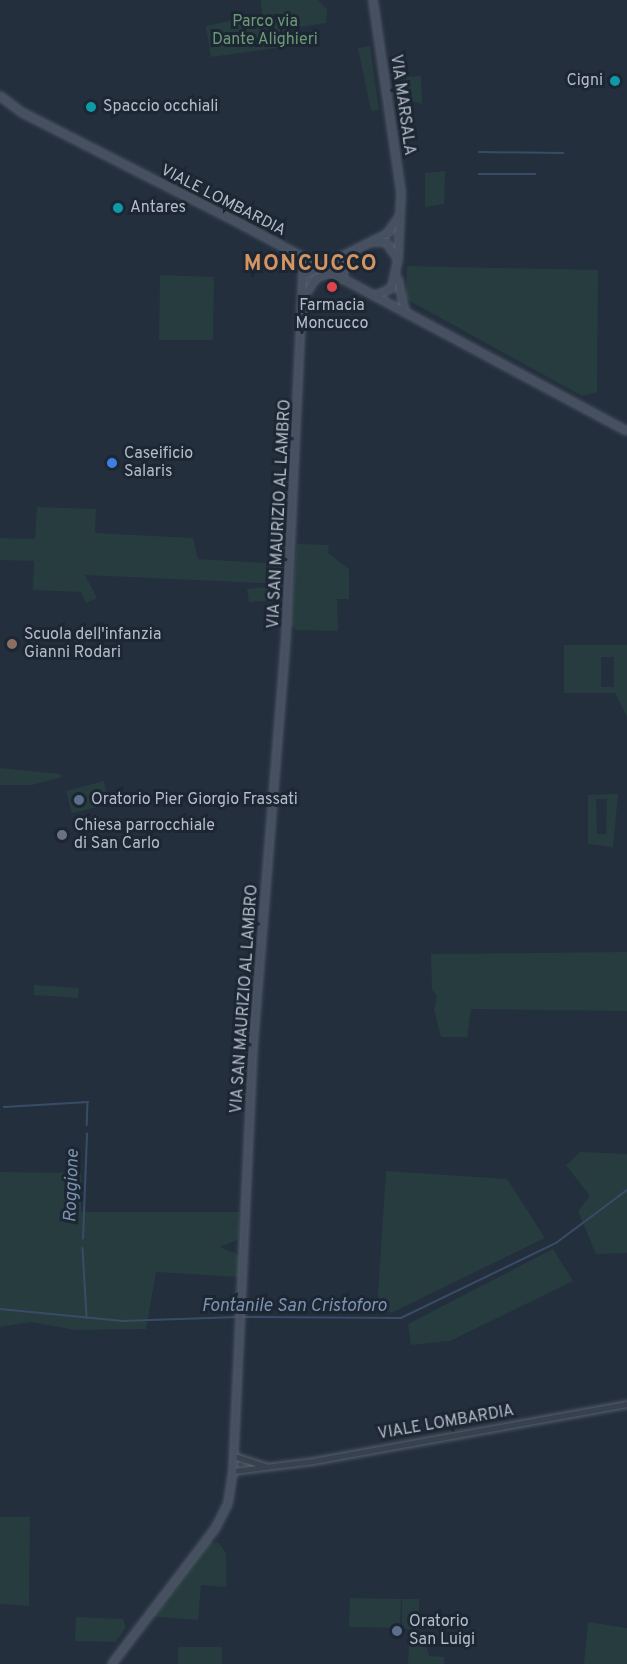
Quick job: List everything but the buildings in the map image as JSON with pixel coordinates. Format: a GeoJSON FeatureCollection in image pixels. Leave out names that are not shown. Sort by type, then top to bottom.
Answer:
{"type":"FeatureCollection","features":[{"type":"Feature","properties":{"kind":"main road","name":"VIA MARSALA"},"geometry":{"type":"LineString","coordinates":[[373,0],[400,214],[398,272],[405,313]]}},
{"type":"Feature","properties":{"kind":"main road","name":"VIALE LOMBARDIA"},"geometry":{"type":"LineString","coordinates":[[0,96],[20,111],[304,258],[627,431]]}},
{"type":"Feature","properties":{"kind":"main road"},"geometry":{"type":"LineString","coordinates":[[307,274],[390,232],[400,214]]}},
{"type":"Feature","properties":{"kind":"main road"},"geometry":{"type":"LineString","coordinates":[[372,242],[386,242],[398,259]]}},
{"type":"Feature","properties":{"kind":"main road"},"geometry":{"type":"LineString","coordinates":[[341,279],[351,253]]}},
{"type":"Feature","properties":{"kind":"main road","name":"VIA SAN MAURIZIO AL LAMBRO"},"geometry":{"type":"LineString","coordinates":[[112,1664],[215,1529],[228,1503],[233,1471],[243,1317],[253,1047],[286,634],[306,298],[307,274],[304,258]]}},
{"type":"Feature","properties":{"kind":"main road","name":"VIA SAN MAURIZIO AL LAMBRO"},"geometry":{"type":"LineString","coordinates":[[306,298],[319,267]]}},
{"type":"Feature","properties":{"kind":"main road"},"geometry":{"type":"LineString","coordinates":[[374,296],[388,293],[398,272]]}},
{"type":"Feature","properties":{"kind":"main road"},"geometry":{"type":"LineString","coordinates":[[316,278],[330,273]]}},
{"type":"Feature","properties":{"kind":"street","name":"VIALE LOMBARDIA"},"geometry":{"type":"LineString","coordinates":[[233,1471],[270,1468],[627,1404]]}},
{"type":"Feature","properties":{"kind":"street","name":"VIALE LOMBARDIA"},"geometry":{"type":"LineString","coordinates":[[234,1456],[270,1468]]}},
{"type":"Feature","properties":{"kind":"green space","name":"Parco via Dante Alighieri"},"geometry":{"type":"Polygon","coordinates":[[[261,0],[318,0],[327,9],[326,23],[287,29],[290,46],[211,57],[206,26],[262,14],[261,0]]]}},
{"type":"Feature","properties":{"kind":"green space"},"geometry":{"type":"Polygon","coordinates":[[[370,46],[379,110],[371,111],[358,48],[370,46]]]}},
{"type":"Feature","properties":{"kind":"green space"},"geometry":{"type":"Polygon","coordinates":[[[421,76],[422,104],[391,95],[391,90],[406,90],[406,77],[421,76]]]}},
{"type":"Feature","properties":{"kind":"green space"},"geometry":{"type":"Polygon","coordinates":[[[445,171],[444,204],[425,207],[425,173],[445,171]]]}},
{"type":"Feature","properties":{"kind":"green space"},"geometry":{"type":"Polygon","coordinates":[[[407,266],[598,270],[597,392],[582,396],[406,299],[407,266]]]}},
{"type":"Feature","properties":{"kind":"green space"},"geometry":{"type":"Polygon","coordinates":[[[160,275],[214,277],[213,340],[159,340],[160,275]]]}},
{"type":"Feature","properties":{"kind":"green space"},"geometry":{"type":"Polygon","coordinates":[[[37,507],[96,509],[95,533],[193,538],[198,559],[283,564],[282,584],[85,575],[97,598],[86,603],[81,592],[33,590],[34,561],[0,560],[0,538],[35,539],[37,507]]]}},
{"type":"Feature","properties":{"kind":"green space"},"geometry":{"type":"Polygon","coordinates":[[[297,544],[329,545],[328,553],[349,569],[349,599],[337,599],[338,631],[296,630],[290,625],[297,544]]]}},
{"type":"Feature","properties":{"kind":"green space"},"geometry":{"type":"Polygon","coordinates":[[[275,586],[276,600],[249,602],[247,589],[275,586]]]}},
{"type":"Feature","properties":{"kind":"green space"},"geometry":{"type":"Polygon","coordinates":[[[564,645],[627,645],[627,717],[615,693],[564,693],[564,645]],[[601,657],[601,687],[614,687],[614,657],[601,657]]]}},
{"type":"Feature","properties":{"kind":"green space"},"geometry":{"type":"Polygon","coordinates":[[[0,768],[60,774],[62,777],[32,785],[0,785],[0,768]]]}},
{"type":"Feature","properties":{"kind":"green space"},"geometry":{"type":"Polygon","coordinates":[[[104,781],[109,804],[72,813],[66,791],[104,781]]]}},
{"type":"Feature","properties":{"kind":"green space"},"geometry":{"type":"Polygon","coordinates":[[[618,794],[613,847],[588,844],[588,795],[618,794]],[[596,799],[597,834],[606,834],[607,799],[596,799]]]}},
{"type":"Feature","properties":{"kind":"green space"},"geometry":{"type":"Polygon","coordinates":[[[627,952],[627,1011],[471,1009],[467,1037],[441,1037],[434,1010],[437,997],[432,989],[431,954],[627,952]]]}},
{"type":"Feature","properties":{"kind":"green space"},"geometry":{"type":"Polygon","coordinates":[[[34,985],[79,988],[78,998],[34,995],[34,985]]]}},
{"type":"Feature","properties":{"kind":"green space"},"geometry":{"type":"Polygon","coordinates":[[[580,1152],[627,1154],[627,1253],[596,1254],[578,1211],[590,1196],[566,1165],[580,1152]]]}},
{"type":"Feature","properties":{"kind":"green space"},"geometry":{"type":"Polygon","coordinates":[[[386,1171],[507,1179],[545,1238],[393,1312],[377,1311],[386,1171]]]}},
{"type":"Feature","properties":{"kind":"green space"},"geometry":{"type":"Polygon","coordinates":[[[0,1172],[81,1173],[81,1212],[239,1212],[239,1239],[220,1247],[239,1255],[239,1277],[156,1272],[146,1329],[75,1330],[31,1322],[0,1327],[0,1172]]]}},
{"type":"Feature","properties":{"kind":"green space"},"geometry":{"type":"Polygon","coordinates":[[[553,1249],[573,1281],[450,1341],[411,1345],[408,1324],[553,1249]]]}},
{"type":"Feature","properties":{"kind":"green space"},"geometry":{"type":"Polygon","coordinates":[[[0,1517],[30,1517],[29,1606],[0,1604],[0,1517]]]}},
{"type":"Feature","properties":{"kind":"green space"},"geometry":{"type":"Polygon","coordinates":[[[207,1542],[219,1543],[226,1553],[226,1587],[201,1585],[198,1620],[148,1616],[207,1542]]]}},
{"type":"Feature","properties":{"kind":"green space"},"geometry":{"type":"Polygon","coordinates":[[[350,1598],[401,1599],[400,1628],[349,1627],[350,1598]]]}},
{"type":"Feature","properties":{"kind":"green space"},"geometry":{"type":"Polygon","coordinates":[[[402,1599],[419,1599],[419,1629],[402,1629],[402,1599]]]}},
{"type":"Feature","properties":{"kind":"green space"},"geometry":{"type":"Polygon","coordinates":[[[76,1617],[123,1619],[126,1627],[116,1642],[75,1641],[76,1617]]]}},
{"type":"Feature","properties":{"kind":"green space"},"geometry":{"type":"Polygon","coordinates":[[[588,1622],[627,1628],[627,1664],[584,1664],[588,1622]]]}},
{"type":"Feature","properties":{"kind":"green space"},"geometry":{"type":"Polygon","coordinates":[[[409,1641],[425,1641],[429,1656],[444,1657],[444,1664],[408,1664],[409,1641]]]}},
{"type":"Feature","properties":{"kind":"green space"},"geometry":{"type":"Polygon","coordinates":[[[178,1647],[222,1647],[222,1664],[178,1664],[178,1647]]]}},
{"type":"Feature","properties":{"kind":"waterway"},"geometry":{"type":"LineString","coordinates":[[479,152],[563,153]]}},
{"type":"Feature","properties":{"kind":"waterway"},"geometry":{"type":"LineString","coordinates":[[479,174],[535,174]]}},
{"type":"Feature","properties":{"kind":"waterway"},"geometry":{"type":"LineString","coordinates":[[4,1107],[88,1102],[87,1125]]}},
{"type":"Feature","properties":{"kind":"waterway","name":"Roggione"},"geometry":{"type":"LineString","coordinates":[[83,1239],[87,1134]]}},
{"type":"Feature","properties":{"kind":"waterway","name":"Fontanile San Cristoforo"},"geometry":{"type":"LineString","coordinates":[[243,1317],[401,1318],[556,1243],[627,1190]]}},
{"type":"Feature","properties":{"kind":"waterway","name":"Roggione"},"geometry":{"type":"LineString","coordinates":[[83,1248],[87,1318]]}},
{"type":"Feature","properties":{"kind":"waterway","name":"Fontanile San Cristoforo"},"geometry":{"type":"LineString","coordinates":[[0,1309],[122,1321],[238,1317]]}},
{"type":"Feature","properties":{"kind":"place","name":"Cigni"},"geometry":{"type":"Point","coordinates":[615,81]}},
{"type":"Feature","properties":{"kind":"place","name":"Spaccio occhiali"},"geometry":{"type":"Point","coordinates":[91,107]}},
{"type":"Feature","properties":{"kind":"place","name":"Antares"},"geometry":{"type":"Point","coordinates":[118,208]}},
{"type":"Feature","properties":{"kind":"place","name":"Farmacia Moncucco"},"geometry":{"type":"Point","coordinates":[332,287]}},
{"type":"Feature","properties":{"kind":"place","name":"Caseificio Salaris"},"geometry":{"type":"Point","coordinates":[112,463]}},
{"type":"Feature","properties":{"kind":"place","name":"Scuola dell'infanzia Gianni Rodari"},"geometry":{"type":"Point","coordinates":[12,644]}},
{"type":"Feature","properties":{"kind":"place","name":"Oratorio Pier Giorgio Frassati"},"geometry":{"type":"Point","coordinates":[79,800]}},
{"type":"Feature","properties":{"kind":"place","name":"Chiesa parrocchiale di San Carlo"},"geometry":{"type":"Point","coordinates":[62,835]}},
{"type":"Feature","properties":{"kind":"place","name":"Oratorio San Luigi"},"geometry":{"type":"Point","coordinates":[397,1631]}},
{"type":"Feature","properties":{"kind":"district","name":"MONCUCCO"},"geometry":{"type":"Point","coordinates":[311,265]}}]}
